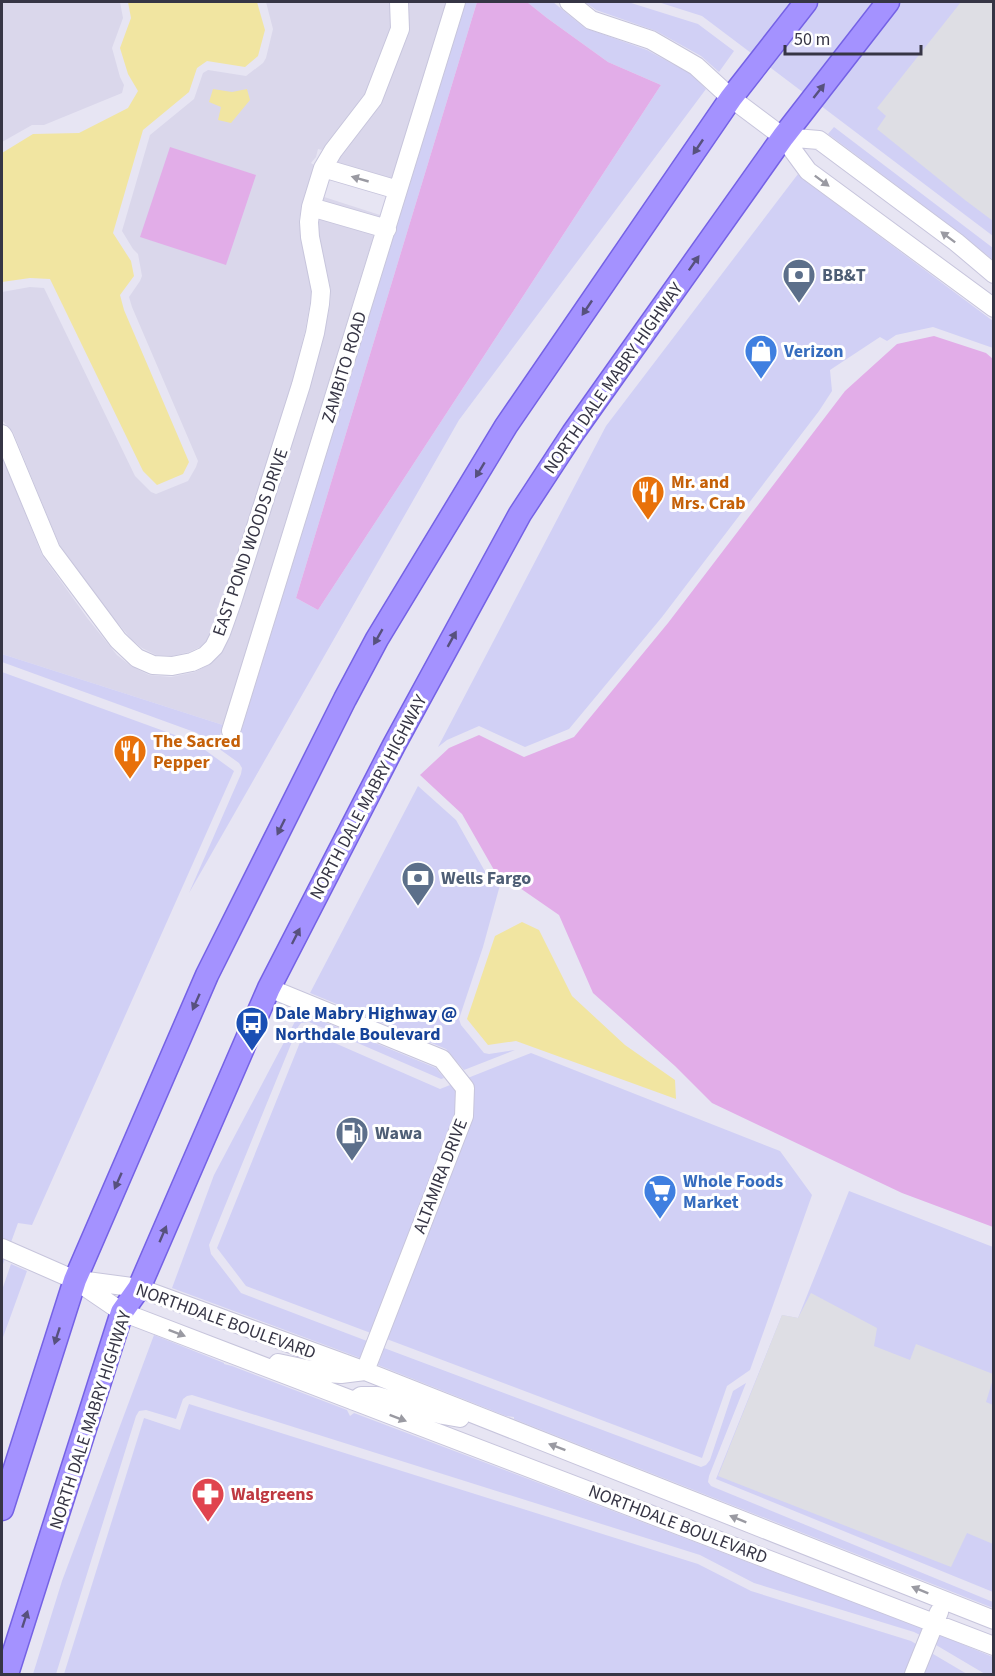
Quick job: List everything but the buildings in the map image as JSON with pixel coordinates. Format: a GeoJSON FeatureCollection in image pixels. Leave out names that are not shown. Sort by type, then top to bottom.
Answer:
{"type":"FeatureCollection","features":[{"type":"Feature","properties":{"kind":"main road"},"geometry":{"type":"LineString","coordinates":[[2,1509],[75,1280],[207,975],[376,639],[506,426],[731,99],[806,2]]}},
{"type":"Feature","properties":{"kind":"main road","name":"NORTH DALE MABRY HIGHWAY"},"geometry":{"type":"LineString","coordinates":[[7,1674],[122,1312],[139,1288],[269,988],[394,745],[520,514],[573,433],[783,137],[888,2]]}},
{"type":"Feature","properties":{"kind":"street","name":"EAST POND WOODS DRIVE"},"geometry":{"type":"LineString","coordinates":[[2,434],[51,550],[124,647],[137,658],[153,665],[172,666],[192,662],[205,656],[214,647],[221,633],[232,602],[301,385],[315,333],[321,291],[310,237],[311,207],[323,168],[333,151],[373,99],[400,29],[399,2]]}},
{"type":"Feature","properties":{"kind":"street","name":"ZAMBITO ROAD"},"geometry":{"type":"LineString","coordinates":[[231,731],[456,2]]}},
{"type":"Feature","properties":{"kind":"street"},"geometry":{"type":"LineString","coordinates":[[569,2],[591,20],[651,40],[696,66],[731,99],[783,137],[808,171],[993,308]]}},
{"type":"Feature","properties":{"kind":"street"},"geometry":{"type":"LineString","coordinates":[[783,137],[819,140],[956,242],[993,274]]}},
{"type":"Feature","properties":{"kind":"street"},"geometry":{"type":"LineString","coordinates":[[323,168],[398,190]]}},
{"type":"Feature","properties":{"kind":"street"},"geometry":{"type":"LineString","coordinates":[[311,207],[387,229]]}},
{"type":"Feature","properties":{"kind":"street","name":"ALTAMIRA DRIVE"},"geometry":{"type":"LineString","coordinates":[[269,988],[442,1059],[465,1088],[464,1116],[365,1371]]}},
{"type":"Feature","properties":{"kind":"street"},"geometry":{"type":"LineString","coordinates":[[2,1248],[75,1280]]}},
{"type":"Feature","properties":{"kind":"street","name":"NORTHDALE BOULEVARD"},"geometry":{"type":"LineString","coordinates":[[75,1280],[139,1288],[365,1371],[993,1620]]}},
{"type":"Feature","properties":{"kind":"street","name":"NORTHDALE BOULEVARD"},"geometry":{"type":"LineString","coordinates":[[75,1280],[122,1312],[993,1646]]}},
{"type":"Feature","properties":{"kind":"street"},"geometry":{"type":"LineString","coordinates":[[235,1356],[325,1373],[365,1371]]}},
{"type":"Feature","properties":{"kind":"street"},"geometry":{"type":"LineString","coordinates":[[354,1401],[361,1396],[377,1396],[443,1415],[503,1426]]}},
{"type":"Feature","properties":{"kind":"street"},"geometry":{"type":"LineString","coordinates":[[654,1515],[664,1489]]}},
{"type":"Feature","properties":{"kind":"street"},"geometry":{"type":"LineString","coordinates":[[914,1674],[944,1600]]}},
{"type":"Feature","properties":{"kind":"shaded area"},"geometry":{"type":"Polygon","coordinates":[[[2,2],[120,2],[123,18],[112,48],[124,85],[122,93],[44,125],[32,125],[2,142],[2,2]]]}},
{"type":"Feature","properties":{"kind":"shaded area"},"geometry":{"type":"Polygon","coordinates":[[[128,2],[257,2],[265,30],[258,56],[245,67],[207,61],[197,68],[189,92],[143,130],[113,233],[131,261],[134,276],[120,295],[124,310],[189,462],[183,474],[157,485],[143,471],[50,279],[30,278],[2,282],[2,153],[33,134],[79,133],[128,108],[138,91],[128,74],[120,48],[131,18],[128,2]]]}},
{"type":"Feature","properties":{"kind":"shaded area"},"geometry":{"type":"Polygon","coordinates":[[[266,2],[390,2],[391,28],[365,94],[322,150],[318,149],[311,163],[314,165],[299,220],[312,292],[305,331],[292,383],[213,629],[200,647],[172,656],[156,655],[131,639],[59,544],[13,432],[2,420],[2,292],[30,287],[44,288],[135,476],[156,494],[188,481],[198,461],[132,307],[129,297],[142,276],[138,254],[122,231],[150,135],[194,99],[203,73],[208,70],[246,76],[263,63],[273,29],[266,2]]]}},
{"type":"Feature","properties":{"kind":"shaded area"},"geometry":{"type":"Polygon","coordinates":[[[409,2],[446,2],[387,195],[333,166],[381,103],[409,32],[409,2]]]}},
{"type":"Feature","properties":{"kind":"shaded area"},"geometry":{"type":"Polygon","coordinates":[[[466,2],[477,2],[296,598],[318,610],[661,85],[608,62],[527,2],[553,2],[585,28],[647,50],[691,74],[706,89],[459,420],[189,893],[241,774],[242,768],[239,763],[197,733],[2,662],[2,654],[223,725],[219,739],[237,744],[466,2]]]}},
{"type":"Feature","properties":{"kind":"shaded area"},"geometry":{"type":"Polygon","coordinates":[[[477,2],[527,2],[608,62],[661,85],[318,610],[296,598],[477,2]]]}},
{"type":"Feature","properties":{"kind":"shaded area"},"geometry":{"type":"Polygon","coordinates":[[[585,2],[628,2],[698,24],[734,51],[719,72],[701,56],[656,31],[596,10],[585,2]]]}},
{"type":"Feature","properties":{"kind":"shaded area"},"geometry":{"type":"Polygon","coordinates":[[[658,2],[993,2],[993,236],[702,16],[658,2]]]}},
{"type":"Feature","properties":{"kind":"shaded area"},"geometry":{"type":"Polygon","coordinates":[[[961,2],[993,2],[993,221],[877,129],[886,116],[877,108],[961,2]]]}},
{"type":"Feature","properties":{"kind":"shaded area"},"geometry":{"type":"Polygon","coordinates":[[[213,89],[232,92],[247,89],[250,100],[231,123],[218,120],[221,107],[209,102],[213,89]]]}},
{"type":"Feature","properties":{"kind":"shaded area"},"geometry":{"type":"Polygon","coordinates":[[[834,127],[993,248],[993,260],[828,134],[834,127]]]}},
{"type":"Feature","properties":{"kind":"shaded area"},"geometry":{"type":"Polygon","coordinates":[[[170,147],[256,175],[226,265],[140,237],[170,147]]]}},
{"type":"Feature","properties":{"kind":"shaded area"},"geometry":{"type":"Polygon","coordinates":[[[798,174],[993,321],[993,348],[933,327],[896,335],[887,341],[880,337],[830,370],[832,391],[819,411],[662,617],[569,729],[525,747],[479,726],[447,740],[438,747],[606,426],[798,174]]]}},
{"type":"Feature","properties":{"kind":"shaded area"},"geometry":{"type":"Polygon","coordinates":[[[324,197],[380,215],[223,725],[2,654],[2,456],[42,555],[117,655],[131,666],[149,675],[171,677],[195,672],[208,665],[220,654],[230,636],[241,605],[310,388],[324,335],[331,291],[319,235],[318,221],[324,197]]]}},
{"type":"Feature","properties":{"kind":"shaded area"},"geometry":{"type":"Polygon","coordinates":[[[934,336],[986,353],[993,359],[993,1227],[902,1193],[712,1103],[675,1066],[593,993],[559,915],[494,870],[462,814],[420,775],[449,748],[479,735],[524,757],[574,737],[668,623],[845,391],[897,344],[934,336]]]}},
{"type":"Feature","properties":{"kind":"shaded area"},"geometry":{"type":"Polygon","coordinates":[[[2,672],[194,742],[234,771],[32,1225],[18,1223],[2,1267],[2,672]]]}},
{"type":"Feature","properties":{"kind":"shaded area"},"geometry":{"type":"Polygon","coordinates":[[[418,786],[456,820],[487,875],[500,885],[483,947],[459,1019],[461,1025],[484,1053],[515,1050],[464,1070],[446,1049],[310,993],[418,786]]]}},
{"type":"Feature","properties":{"kind":"shaded area"},"geometry":{"type":"Polygon","coordinates":[[[522,922],[539,930],[572,996],[625,1045],[675,1080],[676,1099],[516,1041],[488,1045],[467,1019],[495,936],[522,922]]]}},
{"type":"Feature","properties":{"kind":"shaded area"},"geometry":{"type":"Polygon","coordinates":[[[300,1012],[436,1068],[444,1078],[441,1079],[309,1022],[301,1023],[209,1245],[211,1254],[241,1293],[367,1341],[360,1358],[172,1288],[214,1175],[300,1012]]]}},
{"type":"Feature","properties":{"kind":"shaded area"},"geometry":{"type":"Polygon","coordinates":[[[305,1030],[440,1089],[531,1053],[780,1151],[812,1195],[750,1370],[727,1386],[702,1458],[246,1286],[217,1248],[305,1030]]]}},
{"type":"Feature","properties":{"kind":"shaded area"},"geometry":{"type":"Polygon","coordinates":[[[849,1191],[993,1247],[993,1592],[716,1479],[782,1315],[798,1318],[849,1191]]]}},
{"type":"Feature","properties":{"kind":"shaded area"},"geometry":{"type":"Polygon","coordinates":[[[11,1264],[27,1271],[2,1340],[2,1290],[11,1264]]]}},
{"type":"Feature","properties":{"kind":"shaded area"},"geometry":{"type":"Polygon","coordinates":[[[811,1293],[877,1328],[874,1346],[910,1360],[916,1344],[993,1374],[986,1402],[993,1405],[993,1544],[967,1533],[951,1567],[718,1476],[782,1315],[798,1318],[811,1293]]]}},
{"type":"Feature","properties":{"kind":"shaded area"},"geometry":{"type":"Polygon","coordinates":[[[154,1335],[347,1410],[350,1416],[354,1413],[922,1628],[920,1635],[754,1583],[700,1555],[192,1395],[183,1399],[176,1419],[146,1410],[139,1411],[136,1416],[56,1674],[33,1674],[62,1581],[154,1335]]]}},
{"type":"Feature","properties":{"kind":"shaded area"},"geometry":{"type":"Polygon","coordinates":[[[384,1348],[701,1467],[710,1460],[733,1391],[746,1383],[709,1476],[708,1482],[711,1486],[993,1602],[993,1608],[378,1365],[384,1348]]]}},
{"type":"Feature","properties":{"kind":"shaded area"},"geometry":{"type":"Polygon","coordinates":[[[189,1404],[698,1564],[751,1591],[911,1641],[967,1674],[64,1674],[144,1418],[180,1430],[189,1404]]]}},
{"type":"Feature","properties":{"kind":"shaded area"},"geometry":{"type":"Polygon","coordinates":[[[940,1635],[993,1657],[993,1674],[985,1674],[936,1645],[940,1635]]]}},
{"type":"Feature","properties":{"kind":"place","name":"BB&T"},"geometry":{"type":"Point","coordinates":[799,304]}},
{"type":"Feature","properties":{"kind":"place","name":"Verizon"},"geometry":{"type":"Point","coordinates":[761,380]}},
{"type":"Feature","properties":{"kind":"place","name":"Mr. and Mrs. Crab"},"geometry":{"type":"Point","coordinates":[648,521]}},
{"type":"Feature","properties":{"kind":"place","name":"The Sacred Pepper"},"geometry":{"type":"Point","coordinates":[130,780]}},
{"type":"Feature","properties":{"kind":"place","name":"Wells Fargo"},"geometry":{"type":"Point","coordinates":[418,907]}},
{"type":"Feature","properties":{"kind":"place","name":"Dale Mabry Highway @ Northdale Boulevard"},"geometry":{"type":"Point","coordinates":[252,1052]}},
{"type":"Feature","properties":{"kind":"place","name":"Wawa"},"geometry":{"type":"Point","coordinates":[352,1162]}},
{"type":"Feature","properties":{"kind":"place","name":"Whole Foods Market"},"geometry":{"type":"Point","coordinates":[660,1220]}},
{"type":"Feature","properties":{"kind":"place","name":"Walgreens"},"geometry":{"type":"Point","coordinates":[208,1523]}}]}
